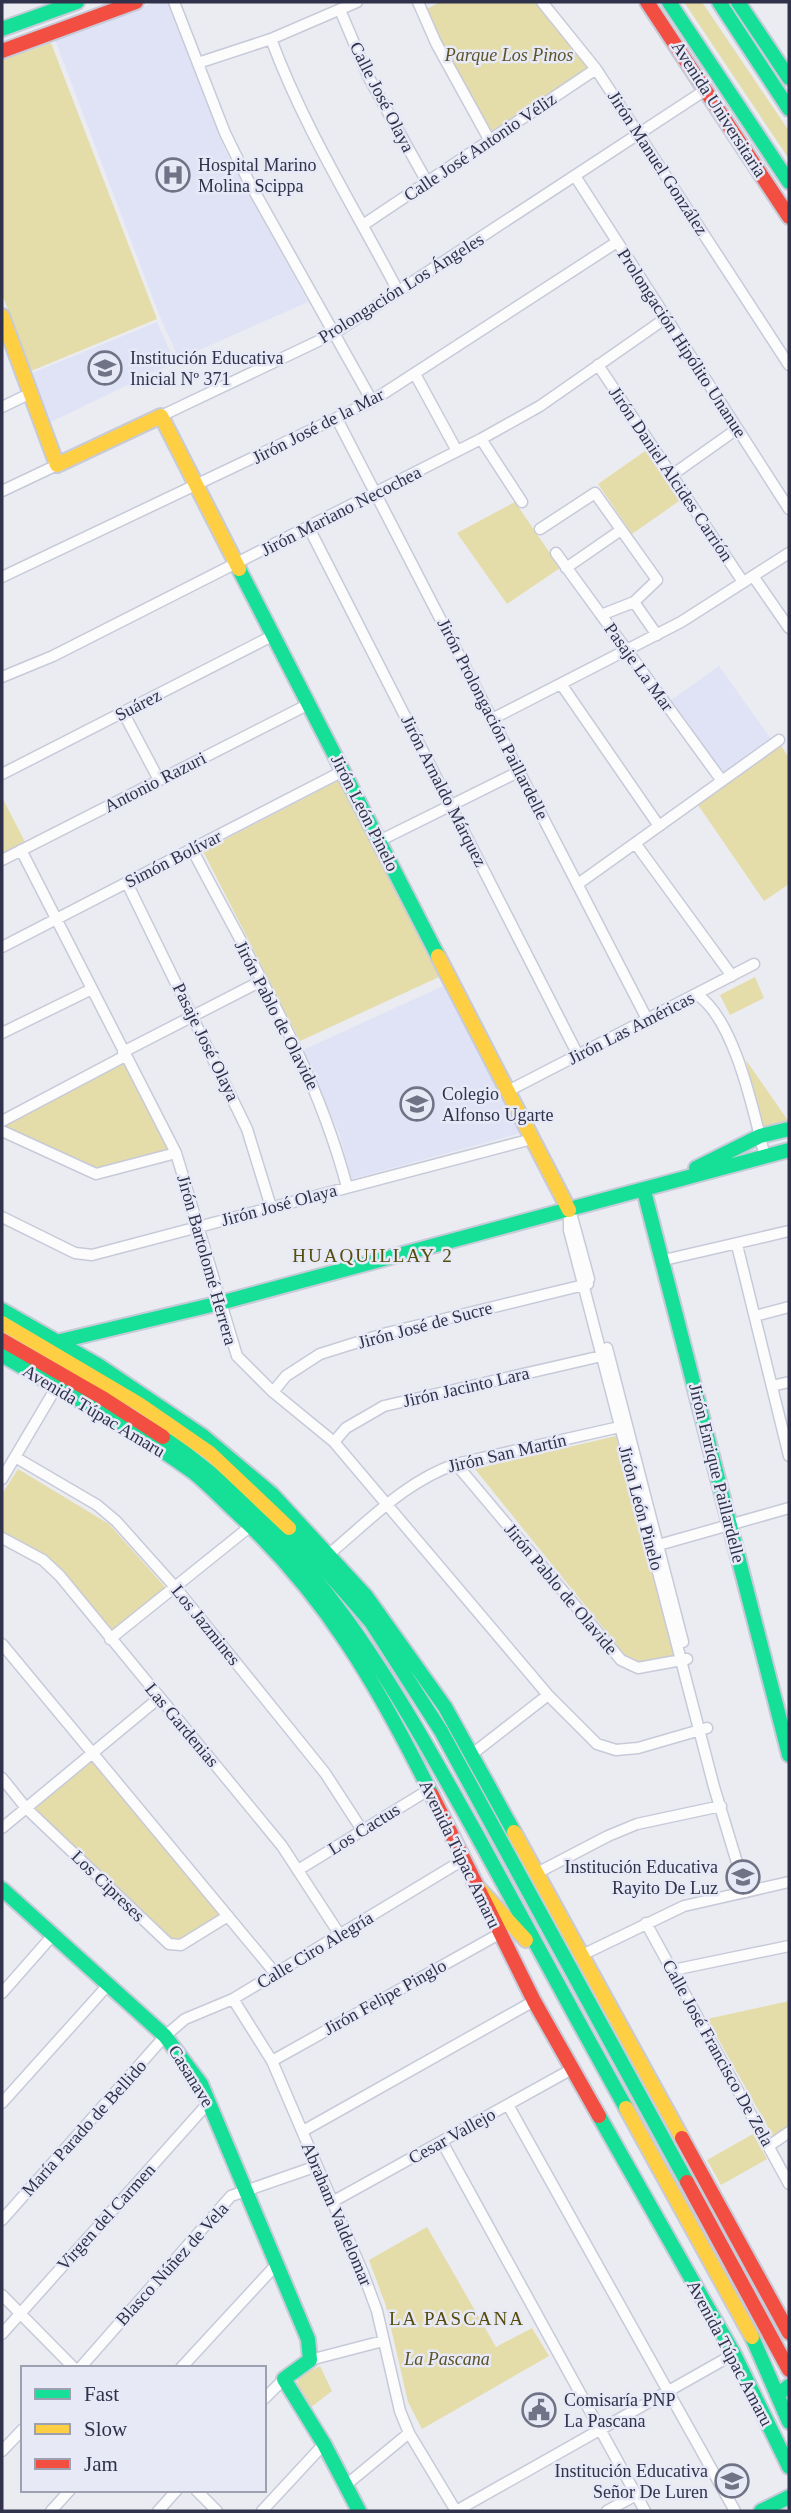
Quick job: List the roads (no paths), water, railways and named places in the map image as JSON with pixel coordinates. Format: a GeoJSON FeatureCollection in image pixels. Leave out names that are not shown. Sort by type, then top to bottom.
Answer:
{"type":"FeatureCollection","features":[{"type":"Feature","properties":{"kind":"main road"},"geometry":{"type":"LineString","coordinates":[[2,29],[77,2]]}},
{"type":"Feature","properties":{"kind":"main road"},"geometry":{"type":"LineString","coordinates":[[2,51],[136,2]]}},
{"type":"Feature","properties":{"kind":"main road","name":"Avenida Universitaria"},"geometry":{"type":"LineString","coordinates":[[647,2],[789,217]]}},
{"type":"Feature","properties":{"kind":"main road","name":"Avenida Universitaria"},"geometry":{"type":"LineString","coordinates":[[669,2],[789,182]]}},
{"type":"Feature","properties":{"kind":"main road"},"geometry":{"type":"LineString","coordinates":[[719,2],[789,109]]}},
{"type":"Feature","properties":{"kind":"main road"},"geometry":{"type":"LineString","coordinates":[[738,2],[785,61],[789,78]]}},
{"type":"Feature","properties":{"kind":"main road"},"geometry":{"type":"LineString","coordinates":[[2,316],[57,465]]}},
{"type":"Feature","properties":{"kind":"main road","name":"Prolongación Los Ángeles"},"geometry":{"type":"LineString","coordinates":[[57,465],[161,416]]}},
{"type":"Feature","properties":{"kind":"main road","name":"Jirón León Pinelo"},"geometry":{"type":"LineString","coordinates":[[161,416],[508,1091],[527,1140],[569,1210]]}},
{"type":"Feature","properties":{"kind":"main road"},"geometry":{"type":"LineString","coordinates":[[674,1181],[760,1136],[789,1129]]}},
{"type":"Feature","properties":{"kind":"main road"},"geometry":{"type":"LineString","coordinates":[[40,1338],[60,1342],[102,1333],[644,1191],[789,1150]]}},
{"type":"Feature","properties":{"kind":"main road","name":"Jirón Enrique Paillardelle"},"geometry":{"type":"LineString","coordinates":[[644,1191],[664,1260],[789,1755]]}},
{"type":"Feature","properties":{"kind":"main road","name":"Avenida Túpac Amaru"},"geometry":{"type":"LineString","coordinates":[[2,1310],[210,1453],[259,1497],[313,1553],[386,1643],[431,1712],[788,2365]]}},
{"type":"Feature","properties":{"kind":"main road"},"geometry":{"type":"LineString","coordinates":[[4,1337],[40,1338],[102,1333]]}},
{"type":"Feature","properties":{"kind":"main road","name":"Avenida Túpac Amaru"},"geometry":{"type":"LineString","coordinates":[[4,1337],[57,1386],[127,1428],[195,1474],[252,1525],[299,1576],[348,1640],[387,1704],[534,2001],[734,2354],[789,2467]]}},
{"type":"Feature","properties":{"kind":"main road","name":"Avenida Túpac Amaru"},"geometry":{"type":"LineString","coordinates":[[4,1337],[197,1461],[252,1509],[310,1570],[365,1641],[394,1687],[751,2335],[768,2376],[783,2390],[789,2435]]}},
{"type":"Feature","properties":{"kind":"main road","name":"Avenida Túpac Amaru"},"geometry":{"type":"LineString","coordinates":[[60,1342],[131,1385],[203,1436],[272,1494],[330,1553],[386,1623],[444,1707],[789,2333]]}},
{"type":"Feature","properties":{"kind":"main road"},"geometry":{"type":"LineString","coordinates":[[474,1883],[546,1963]]}},
{"type":"Feature","properties":{"kind":"main road","name":"Casanave"},"geometry":{"type":"LineString","coordinates":[[2,1889],[165,2036],[210,2101],[308,2339],[310,2360]]}},
{"type":"Feature","properties":{"kind":"main road"},"geometry":{"type":"LineString","coordinates":[[310,2360],[284,2379],[324,2444],[359,2511]]}},
{"type":"Feature","properties":{"kind":"main road"},"geometry":{"type":"LineString","coordinates":[[768,2376],[788,2365]]}},
{"type":"Feature","properties":{"kind":"main road"},"geometry":{"type":"LineString","coordinates":[[761,2511],[789,2497]]}},
{"type":"Feature","properties":{"kind":"street"},"geometry":{"type":"LineString","coordinates":[[174,2],[248,180],[372,401]]}},
{"type":"Feature","properties":{"kind":"street"},"geometry":{"type":"LineString","coordinates":[[198,63],[271,39],[357,2]]}},
{"type":"Feature","properties":{"kind":"street"},"geometry":{"type":"LineString","coordinates":[[418,2],[436,43],[490,141]]}},
{"type":"Feature","properties":{"kind":"street","name":"Jirón Manuel González"},"geometry":{"type":"LineString","coordinates":[[542,2],[596,69],[789,365]]}},
{"type":"Feature","properties":{"kind":"street","name":"Calle José Olaya"},"geometry":{"type":"LineString","coordinates":[[340,10],[369,78],[427,182]]}},
{"type":"Feature","properties":{"kind":"street"},"geometry":{"type":"LineString","coordinates":[[271,39],[306,123],[398,292]]}},
{"type":"Feature","properties":{"kind":"street","name":"Calle José Antonio Véliz"},"geometry":{"type":"LineString","coordinates":[[363,225],[596,69]]}},
{"type":"Feature","properties":{"kind":"street","name":"Prolongación Los Ángeles"},"geometry":{"type":"LineString","coordinates":[[161,416],[333,334],[706,89]]}},
{"type":"Feature","properties":{"kind":"street","name":"Prolongación Hipólito Unanue"},"geometry":{"type":"LineString","coordinates":[[575,176],[789,509]]}},
{"type":"Feature","properties":{"kind":"street","name":"Jirón José de la Mar"},"geometry":{"type":"LineString","coordinates":[[2,577],[372,401],[617,242]]}},
{"type":"Feature","properties":{"kind":"street","name":"Jirón Mariano Necochea"},"geometry":{"type":"LineString","coordinates":[[2,677],[53,656],[457,452],[540,405],[666,318]]}},
{"type":"Feature","properties":{"kind":"street","name":"Jirón Daniel Alcides Carrión"},"geometry":{"type":"LineString","coordinates":[[598,365],[743,583]]}},
{"type":"Feature","properties":{"kind":"street"},"geometry":{"type":"LineString","coordinates":[[415,374],[457,452]]}},
{"type":"Feature","properties":{"kind":"street"},"geometry":{"type":"LineString","coordinates":[[2,407],[31,393]]}},
{"type":"Feature","properties":{"kind":"street","name":"Jirón Prolongación Paillardelle"},"geometry":{"type":"LineString","coordinates":[[338,419],[648,1019]]}},
{"type":"Feature","properties":{"kind":"street"},"geometry":{"type":"LineString","coordinates":[[672,475],[737,429]]}},
{"type":"Feature","properties":{"kind":"street"},"geometry":{"type":"LineString","coordinates":[[481,439],[522,502]]}},
{"type":"Feature","properties":{"kind":"street","name":"Prolongación Los Ángeles"},"geometry":{"type":"LineString","coordinates":[[2,491],[57,465]]}},
{"type":"Feature","properties":{"kind":"street"},"geometry":{"type":"LineString","coordinates":[[540,529],[595,493],[657,580],[634,601],[601,615]]}},
{"type":"Feature","properties":{"kind":"street","name":"Jirón Arnaldo Márquez"},"geometry":{"type":"LineString","coordinates":[[309,528],[578,1055]]}},
{"type":"Feature","properties":{"kind":"street"},"geometry":{"type":"LineString","coordinates":[[566,568],[621,530]]}},
{"type":"Feature","properties":{"kind":"street","name":"Pasaje La Mar"},"geometry":{"type":"LineString","coordinates":[[556,553],[722,781]]}},
{"type":"Feature","properties":{"kind":"street"},"geometry":{"type":"LineString","coordinates":[[492,719],[657,635],[789,553]]}},
{"type":"Feature","properties":{"kind":"street"},"geometry":{"type":"LineString","coordinates":[[753,576],[789,628]]}},
{"type":"Feature","properties":{"kind":"street"},"geometry":{"type":"LineString","coordinates":[[634,601],[657,635]]}},
{"type":"Feature","properties":{"kind":"street","name":"Suárez"},"geometry":{"type":"LineString","coordinates":[[2,774],[274,635]]}},
{"type":"Feature","properties":{"kind":"street"},"geometry":{"type":"LineString","coordinates":[[561,684],[659,826]]}},
{"type":"Feature","properties":{"kind":"street","name":"Antonio Razuri"},"geometry":{"type":"LineString","coordinates":[[2,860],[309,704]]}},
{"type":"Feature","properties":{"kind":"street"},"geometry":{"type":"LineString","coordinates":[[123,712],[159,780]]}},
{"type":"Feature","properties":{"kind":"street"},"geometry":{"type":"LineString","coordinates":[[578,884],[779,740]]}},
{"type":"Feature","properties":{"kind":"street","name":"Simón Bolívar"},"geometry":{"type":"LineString","coordinates":[[2,947],[344,771]]}},
{"type":"Feature","properties":{"kind":"street"},"geometry":{"type":"LineString","coordinates":[[379,841],[520,771]]}},
{"type":"Feature","properties":{"kind":"street"},"geometry":{"type":"LineString","coordinates":[[635,843],[732,976]]}},
{"type":"Feature","properties":{"kind":"street","name":"Jirón Pablo de Olavide"},"geometry":{"type":"LineString","coordinates":[[192,849],[309,1074],[334,1137],[347,1187]]}},
{"type":"Feature","properties":{"kind":"street","name":"Jirón Bartolomé Herrera"},"geometry":{"type":"LineString","coordinates":[[21,850],[176,1153],[237,1356],[273,1392],[334,1442],[548,1695],[597,1744],[616,1750],[638,1748],[703,1729]]}},
{"type":"Feature","properties":{"kind":"street","name":"Pasaje José Olaya"},"geometry":{"type":"LineString","coordinates":[[127,883],[247,1129],[271,1207]]}},
{"type":"Feature","properties":{"kind":"street","name":"Jirón Las Américas"},"geometry":{"type":"LineString","coordinates":[[508,1091],[754,964]]}},
{"type":"Feature","properties":{"kind":"street"},"geometry":{"type":"LineString","coordinates":[[2,1121],[261,981]]}},
{"type":"Feature","properties":{"kind":"street"},"geometry":{"type":"LineString","coordinates":[[2,1033],[92,989]]}},
{"type":"Feature","properties":{"kind":"street"},"geometry":{"type":"LineString","coordinates":[[696,994],[708,1001],[726,1031],[765,1157]]}},
{"type":"Feature","properties":{"kind":"street"},"geometry":{"type":"LineString","coordinates":[[2,1131],[96,1174],[176,1153]]}},
{"type":"Feature","properties":{"kind":"street","name":"Jirón José Olaya"},"geometry":{"type":"LineString","coordinates":[[2,1217],[75,1253],[92,1255],[527,1140]]}},
{"type":"Feature","properties":{"kind":"street","name":"Jirón León Pinelo"},"geometry":{"type":"LineString","coordinates":[[569,1210],[746,1892]]}},
{"type":"Feature","properties":{"kind":"street"},"geometry":{"type":"LineString","coordinates":[[664,1260],[789,1231]]}},
{"type":"Feature","properties":{"kind":"street"},"geometry":{"type":"LineString","coordinates":[[737,1245],[789,1456]]}},
{"type":"Feature","properties":{"kind":"street","name":"Jirón José de Sucre"},"geometry":{"type":"LineString","coordinates":[[273,1392],[286,1376],[320,1354],[387,1333],[587,1284]]}},
{"type":"Feature","properties":{"kind":"street"},"geometry":{"type":"LineString","coordinates":[[755,1315],[789,1307]]}},
{"type":"Feature","properties":{"kind":"street","name":"Jirón Jacinto Lara"},"geometry":{"type":"LineString","coordinates":[[334,1442],[346,1428],[384,1406],[606,1355]]}},
{"type":"Feature","properties":{"kind":"street"},"geometry":{"type":"LineString","coordinates":[[772,1386],[789,1382]]}},
{"type":"Feature","properties":{"kind":"street"},"geometry":{"type":"LineString","coordinates":[[2,1479],[57,1386]]}},
{"type":"Feature","properties":{"kind":"street","name":"Jirón San Martín"},"geometry":{"type":"LineString","coordinates":[[330,1553],[408,1486],[456,1464],[624,1426]]}},
{"type":"Feature","properties":{"kind":"street","name":"Los Jazmines"},"geometry":{"type":"LineString","coordinates":[[15,1457],[107,1513],[175,1587],[326,1773],[362,1830]]}},
{"type":"Feature","properties":{"kind":"street","name":"Jirón Pablo de Olavide"},"geometry":{"type":"LineString","coordinates":[[456,1464],[621,1660],[638,1668],[685,1660]]}},
{"type":"Feature","properties":{"kind":"street"},"geometry":{"type":"LineString","coordinates":[[655,1546],[789,1508]]}},
{"type":"Feature","properties":{"kind":"street"},"geometry":{"type":"LineString","coordinates":[[110,1639],[252,1525]]}},
{"type":"Feature","properties":{"kind":"street","name":"Las Gardenias"},"geometry":{"type":"LineString","coordinates":[[2,1538],[51,1566],[282,1846],[340,1935]]}},
{"type":"Feature","properties":{"kind":"street"},"geometry":{"type":"LineString","coordinates":[[2,1644],[275,1973]]}},
{"type":"Feature","properties":{"kind":"street"},"geometry":{"type":"LineString","coordinates":[[471,1755],[548,1695]]}},
{"type":"Feature","properties":{"kind":"street"},"geometry":{"type":"LineString","coordinates":[[2,1828],[159,1698]]}},
{"type":"Feature","properties":{"kind":"street","name":"Los Cipreses"},"geometry":{"type":"LineString","coordinates":[[2,1778],[26,1808],[169,1944],[181,1945],[228,1916]]}},
{"type":"Feature","properties":{"kind":"street","name":"Los Cactus"},"geometry":{"type":"LineString","coordinates":[[298,1870],[430,1789]]}},
{"type":"Feature","properties":{"kind":"street"},"geometry":{"type":"LineString","coordinates":[[537,1873],[637,1824],[722,1805]]}},
{"type":"Feature","properties":{"kind":"street","name":"Calle Ciro Alegría"},"geometry":{"type":"LineString","coordinates":[[165,2036],[185,2019],[233,1999],[463,1860]]}},
{"type":"Feature","properties":{"kind":"street"},"geometry":{"type":"LineString","coordinates":[[582,1955],[684,1906],[789,1882]]}},
{"type":"Feature","properties":{"kind":"street","name":"Calle José Francisco De Zela"},"geometry":{"type":"LineString","coordinates":[[646,1923],[789,2184]]}},
{"type":"Feature","properties":{"kind":"street","name":"Jirón Felipe Pinglo"},"geometry":{"type":"LineString","coordinates":[[272,2061],[499,1934]]}},
{"type":"Feature","properties":{"kind":"street"},"geometry":{"type":"LineString","coordinates":[[2,1993],[53,1936]]}},
{"type":"Feature","properties":{"kind":"street"},"geometry":{"type":"LineString","coordinates":[[673,1970],[789,1946]]}},
{"type":"Feature","properties":{"kind":"street"},"geometry":{"type":"LineString","coordinates":[[2,2103],[108,1985]]}},
{"type":"Feature","properties":{"kind":"street","name":"Abraham Valdelomar"},"geometry":{"type":"LineString","coordinates":[[233,1999],[272,2061],[363,2273],[400,2411],[409,2433],[456,2511]]}},
{"type":"Feature","properties":{"kind":"street"},"geometry":{"type":"LineString","coordinates":[[303,2131],[534,2001]]}},
{"type":"Feature","properties":{"kind":"street","name":"María Parado de Bellido"},"geometry":{"type":"LineString","coordinates":[[2,2220],[165,2036]]}},
{"type":"Feature","properties":{"kind":"street","name":"Cesar Vallejo"},"geometry":{"type":"LineString","coordinates":[[332,2202],[572,2069]]}},
{"type":"Feature","properties":{"kind":"street","name":"Virgen del Carmen"},"geometry":{"type":"LineString","coordinates":[[2,2334],[210,2101]]}},
{"type":"Feature","properties":{"kind":"street"},"geometry":{"type":"LineString","coordinates":[[509,2105],[735,2511]]}},
{"type":"Feature","properties":{"kind":"street"},"geometry":{"type":"LineString","coordinates":[[769,2146],[789,2132]]}},
{"type":"Feature","properties":{"kind":"street"},"geometry":{"type":"LineString","coordinates":[[442,2142],[645,2511]]}},
{"type":"Feature","properties":{"kind":"street","name":"Blasco Núñez de Vela"},"geometry":{"type":"LineString","coordinates":[[81,2366],[232,2196],[245,2189],[317,2166]]}},
{"type":"Feature","properties":{"kind":"street"},"geometry":{"type":"LineString","coordinates":[[183,2366],[276,2265]]}},
{"type":"Feature","properties":{"kind":"street"},"geometry":{"type":"LineString","coordinates":[[2,2295],[72,2366]]}},
{"type":"Feature","properties":{"kind":"street"},"geometry":{"type":"LineString","coordinates":[[310,2360],[383,2341]]}},
{"type":"Feature","properties":{"kind":"street"},"geometry":{"type":"LineString","coordinates":[[456,2511],[598,2428],[734,2354]]}},
{"type":"Feature","properties":{"kind":"street"},"geometry":{"type":"LineString","coordinates":[[266,2397],[284,2379]]}},
{"type":"Feature","properties":{"kind":"street"},"geometry":{"type":"LineString","coordinates":[[2,2451],[21,2431]]}},
{"type":"Feature","properties":{"kind":"street"},"geometry":{"type":"LineString","coordinates":[[346,2485],[409,2433]]}},
{"type":"Feature","properties":{"kind":"street"},"geometry":{"type":"LineString","coordinates":[[262,2511],[324,2444]]}},
{"type":"Feature","properties":{"kind":"street"},"geometry":{"type":"LineString","coordinates":[[51,2511],[68,2492]]}},
{"type":"Feature","properties":{"kind":"street"},"geometry":{"type":"LineString","coordinates":[[158,2511],[175,2492]]}},
{"type":"Feature","properties":{"kind":"street"},"geometry":{"type":"LineString","coordinates":[[197,2492],[216,2511]]}},
{"type":"Feature","properties":{"kind":"street"},"geometry":{"type":"LineString","coordinates":[[607,2511],[636,2495]]}},
{"type":"Feature","properties":{"kind":"place","name":"Hospital Marino Molina Scippa"},"geometry":{"type":"Point","coordinates":[173,175]}},
{"type":"Feature","properties":{"kind":"place","name":"Institución Educativa Inicial Nº 371"},"geometry":{"type":"Point","coordinates":[105,368]}},
{"type":"Feature","properties":{"kind":"place","name":"Colegio Alfonso Ugarte"},"geometry":{"type":"Point","coordinates":[417,1104]}},
{"type":"Feature","properties":{"kind":"place","name":"Institución Educativa Rayito De Luz"},"geometry":{"type":"Point","coordinates":[743,1877]}},
{"type":"Feature","properties":{"kind":"place","name":"Comisaría PNP La Pascana"},"geometry":{"type":"Point","coordinates":[539,2410]}},
{"type":"Feature","properties":{"kind":"place","name":"Institución Educativa Señor De Luren"},"geometry":{"type":"Point","coordinates":[732,2481]}},
{"type":"Feature","properties":{"kind":"district","name":"HUAQUILLAY 2"},"geometry":{"type":"Point","coordinates":[373,1255]}},
{"type":"Feature","properties":{"kind":"district","name":"LA PASCANA"},"geometry":{"type":"Point","coordinates":[457,2318]}},
{"type":"Feature","properties":{"kind":"park label","name":"Parque Los Pinos"},"geometry":{"type":"Point","coordinates":[509,55]}},
{"type":"Feature","properties":{"kind":"park label","name":"La Pascana"},"geometry":{"type":"Point","coordinates":[447,2359]}}]}
